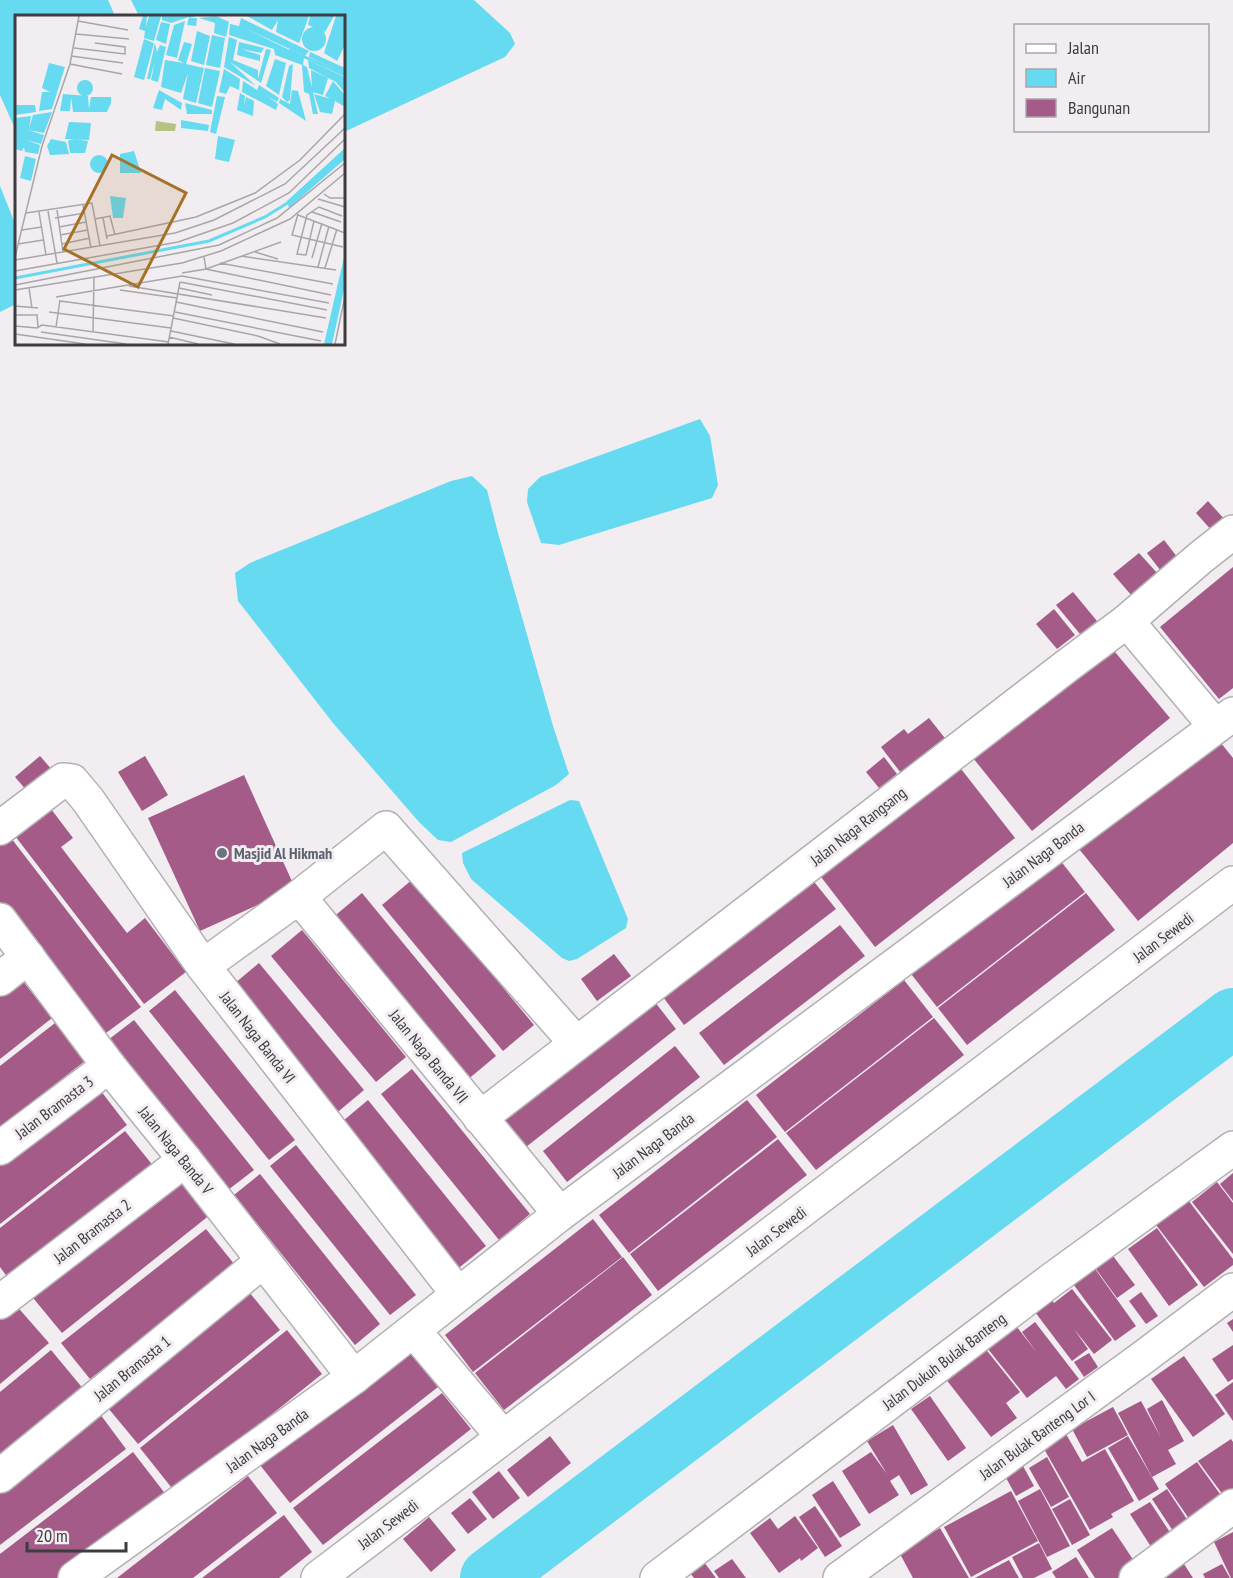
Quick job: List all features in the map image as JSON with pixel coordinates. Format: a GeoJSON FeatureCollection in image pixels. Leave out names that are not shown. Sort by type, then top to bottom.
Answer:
{"type":"FeatureCollection","features":[{"type":"Feature","properties":{"kind":"street","name":"Jalan Naga Rangsang"},"geometry":{"type":"LineString","coordinates":[[480,1118],[1126,621],[1233,532]]}},
{"type":"Feature","properties":{"kind":"street"},"geometry":{"type":"LineString","coordinates":[[1126,621],[1224,720]]}},
{"type":"Feature","properties":{"kind":"street","name":"Jalan Naga Banda"},"geometry":{"type":"LineString","coordinates":[[75,1578],[354,1377],[560,1214],[1224,720]]}},
{"type":"Feature","properties":{"kind":"street","name":"Jalan Naga Banda VI"},"geometry":{"type":"LineString","coordinates":[[0,828],[63,780],[72,781],[88,800],[203,966],[458,1294]]}},
{"type":"Feature","properties":{"kind":"street"},"geometry":{"type":"LineString","coordinates":[[203,966],[299,897],[386,828],[576,1043]]}},
{"type":"Feature","properties":{"kind":"street","name":"Jalan Sewedi"},"geometry":{"type":"LineString","coordinates":[[318,1578],[1233,883]]}},
{"type":"Feature","properties":{"kind":"street","name":"Jalan Naga Banda VII"},"geometry":{"type":"LineString","coordinates":[[299,897],[560,1214]]}},
{"type":"Feature","properties":{"kind":"street","name":"Jalan Naga Banda V"},"geometry":{"type":"LineString","coordinates":[[0,920],[109,1066],[354,1377]]}},
{"type":"Feature","properties":{"kind":"street"},"geometry":{"type":"LineString","coordinates":[[0,979],[28,957]]}},
{"type":"Feature","properties":{"kind":"street","name":"Jalan Bramasta 3"},"geometry":{"type":"LineString","coordinates":[[0,1148],[109,1066]]}},
{"type":"Feature","properties":{"kind":"street","name":"Jalan Dukuh Bulak Banteng"},"geometry":{"type":"LineString","coordinates":[[657,1578],[1041,1288],[1233,1148]]}},
{"type":"Feature","properties":{"kind":"street","name":"Jalan Bramasta 2"},"geometry":{"type":"LineString","coordinates":[[0,1302],[184,1160]]}},
{"type":"Feature","properties":{"kind":"street","name":"Jalan Bramasta 1"},"geometry":{"type":"LineString","coordinates":[[0,1476],[263,1261]]}},
{"type":"Feature","properties":{"kind":"street","name":"Jalan Bulak Banteng Lor I"},"geometry":{"type":"LineString","coordinates":[[840,1578],[1233,1290]]}},
{"type":"Feature","properties":{"kind":"street"},"geometry":{"type":"LineString","coordinates":[[414,1330],[503,1437]]}},
{"type":"Feature","properties":{"kind":"street"},"geometry":{"type":"LineString","coordinates":[[1136,1578],[1233,1506]]}},
{"type":"Feature","properties":{"kind":"water"},"geometry":{"type":"Polygon","coordinates":[[[0,0],[108,0],[115,15],[15,15],[15,129],[0,95],[0,0]]]}},
{"type":"Feature","properties":{"kind":"water"},"geometry":{"type":"Polygon","coordinates":[[[131,0],[474,0],[510,33],[515,44],[505,57],[345,132],[345,15],[138,15],[131,0]]]}},
{"type":"Feature","properties":{"kind":"water"},"geometry":{"type":"Polygon","coordinates":[[[0,186],[15,224],[15,304],[0,312],[0,186]]]}},
{"type":"Feature","properties":{"kind":"water"},"geometry":{"type":"Polygon","coordinates":[[[700,419],[710,436],[718,485],[712,498],[559,545],[541,543],[527,502],[528,489],[540,477],[700,419]]]}},
{"type":"Feature","properties":{"kind":"water"},"geometry":{"type":"Polygon","coordinates":[[[472,476],[487,490],[553,726],[569,774],[556,785],[451,842],[438,840],[419,822],[333,723],[238,601],[235,573],[250,563],[451,481],[472,476]]]}},
{"type":"Feature","properties":{"kind":"water"},"geometry":{"type":"Polygon","coordinates":[[[570,800],[579,801],[628,919],[626,928],[577,959],[569,961],[562,958],[471,879],[463,863],[462,853],[570,800]]]}},
{"type":"Feature","properties":{"kind":"building"},"geometry":{"type":"Polygon","coordinates":[[[1208,501],[1226,521],[1213,532],[1196,513],[1208,501]]]}},
{"type":"Feature","properties":{"kind":"building"},"geometry":{"type":"Polygon","coordinates":[[[1164,540],[1178,558],[1161,571],[1147,553],[1164,540]]]}},
{"type":"Feature","properties":{"kind":"building"},"geometry":{"type":"Polygon","coordinates":[[[1139,553],[1158,574],[1132,596],[1113,574],[1139,553]]]}},
{"type":"Feature","properties":{"kind":"building"},"geometry":{"type":"Polygon","coordinates":[[[1233,567],[1233,688],[1219,699],[1160,627],[1233,567]]]}},
{"type":"Feature","properties":{"kind":"building"},"geometry":{"type":"Polygon","coordinates":[[[1073,592],[1097,621],[1080,634],[1056,605],[1073,592]]]}},
{"type":"Feature","properties":{"kind":"building"},"geometry":{"type":"Polygon","coordinates":[[[1054,609],[1075,635],[1057,649],[1036,624],[1054,609]]]}},
{"type":"Feature","properties":{"kind":"building"},"geometry":{"type":"Polygon","coordinates":[[[1110,646],[1170,718],[1032,831],[973,758],[1110,646]]]}},
{"type":"Feature","properties":{"kind":"building"},"geometry":{"type":"Polygon","coordinates":[[[929,718],[948,742],[904,777],[881,747],[904,729],[908,734],[929,718]]]}},
{"type":"Feature","properties":{"kind":"building"},"geometry":{"type":"Polygon","coordinates":[[[1216,737],[1233,758],[1233,843],[1138,921],[1079,849],[1216,737]]]}},
{"type":"Feature","properties":{"kind":"building"},"geometry":{"type":"Polygon","coordinates":[[[40,756],[59,778],[34,799],[15,777],[40,756]]]}},
{"type":"Feature","properties":{"kind":"building"},"geometry":{"type":"Polygon","coordinates":[[[145,756],[168,795],[142,811],[118,772],[145,756]]]}},
{"type":"Feature","properties":{"kind":"building"},"geometry":{"type":"Polygon","coordinates":[[[884,757],[897,774],[879,788],[866,772],[884,757]]]}},
{"type":"Feature","properties":{"kind":"building"},"geometry":{"type":"Polygon","coordinates":[[[958,765],[1015,838],[875,947],[818,873],[958,765]]]}},
{"type":"Feature","properties":{"kind":"building","name":"Masjid Al Hikmah"},"geometry":{"type":"Polygon","coordinates":[[[244,775],[295,888],[200,931],[148,818],[244,775]]]}},
{"type":"Feature","properties":{"kind":"building"},"geometry":{"type":"Polygon","coordinates":[[[48,805],[73,838],[61,847],[127,933],[145,918],[186,972],[144,1004],[12,832],[48,805]]]}},
{"type":"Feature","properties":{"kind":"building"},"geometry":{"type":"Polygon","coordinates":[[[11,838],[141,1007],[102,1036],[0,903],[0,846],[11,838]]]}},
{"type":"Feature","properties":{"kind":"building"},"geometry":{"type":"Polygon","coordinates":[[[1056,855],[1085,892],[937,1007],[908,970],[1056,855]]]}},
{"type":"Feature","properties":{"kind":"building"},"geometry":{"type":"Polygon","coordinates":[[[811,878],[836,909],[684,1025],[660,993],[811,878]]]}},
{"type":"Feature","properties":{"kind":"building"},"geometry":{"type":"Polygon","coordinates":[[[413,879],[534,1025],[503,1051],[382,905],[413,879]]]}},
{"type":"Feature","properties":{"kind":"building"},"geometry":{"type":"Polygon","coordinates":[[[362,893],[496,1056],[466,1081],[331,919],[362,893]]]}},
{"type":"Feature","properties":{"kind":"building"},"geometry":{"type":"Polygon","coordinates":[[[1086,893],[1115,930],[967,1045],[938,1008],[1086,893]]]}},
{"type":"Feature","properties":{"kind":"building"},"geometry":{"type":"Polygon","coordinates":[[[840,925],[865,956],[724,1065],[699,1033],[840,925]]]}},
{"type":"Feature","properties":{"kind":"building"},"geometry":{"type":"Polygon","coordinates":[[[302,930],[406,1057],[376,1082],[271,956],[302,930]]]}},
{"type":"Feature","properties":{"kind":"building"},"geometry":{"type":"Polygon","coordinates":[[[614,954],[631,976],[597,1001],[581,979],[614,954]]]}},
{"type":"Feature","properties":{"kind":"building"},"geometry":{"type":"Polygon","coordinates":[[[259,963],[364,1090],[333,1116],[228,989],[259,963]]]}},
{"type":"Feature","properties":{"kind":"building"},"geometry":{"type":"Polygon","coordinates":[[[22,980],[52,1018],[0,1059],[0,997],[22,980]]]}},
{"type":"Feature","properties":{"kind":"building"},"geometry":{"type":"Polygon","coordinates":[[[904,980],[933,1017],[785,1132],[756,1095],[904,980]]]}},
{"type":"Feature","properties":{"kind":"building"},"geometry":{"type":"Polygon","coordinates":[[[175,990],[295,1140],[269,1160],[149,1011],[175,990]]]}},
{"type":"Feature","properties":{"kind":"building"},"geometry":{"type":"Polygon","coordinates":[[[651,997],[676,1029],[526,1147],[501,1116],[651,997]]]}},
{"type":"Feature","properties":{"kind":"building"},"geometry":{"type":"Polygon","coordinates":[[[934,1018],[964,1055],[816,1170],[786,1133],[934,1018]]]}},
{"type":"Feature","properties":{"kind":"building"},"geometry":{"type":"Polygon","coordinates":[[[134,1020],[254,1170],[228,1190],[108,1040],[134,1020]]]}},
{"type":"Feature","properties":{"kind":"building"},"geometry":{"type":"Polygon","coordinates":[[[55,1023],[85,1061],[0,1127],[0,1066],[55,1023]]]}},
{"type":"Feature","properties":{"kind":"building"},"geometry":{"type":"Polygon","coordinates":[[[675,1046],[700,1077],[567,1182],[543,1151],[675,1046]]]}},
{"type":"Feature","properties":{"kind":"building"},"geometry":{"type":"Polygon","coordinates":[[[412,1069],[530,1214],[499,1240],[381,1094],[412,1069]]]}},
{"type":"Feature","properties":{"kind":"building"},"geometry":{"type":"Polygon","coordinates":[[[94,1082],[127,1125],[0,1224],[0,1155],[94,1082]]]}},
{"type":"Feature","properties":{"kind":"building"},"geometry":{"type":"Polygon","coordinates":[[[368,1100],[486,1246],[455,1271],[337,1126],[368,1100]]]}},
{"type":"Feature","properties":{"kind":"building"},"geometry":{"type":"Polygon","coordinates":[[[747,1100],[777,1137],[629,1253],[599,1215],[747,1100]]]}},
{"type":"Feature","properties":{"kind":"building"},"geometry":{"type":"Polygon","coordinates":[[[125,1131],[159,1173],[14,1286],[0,1267],[0,1228],[125,1131]]]}},
{"type":"Feature","properties":{"kind":"building"},"geometry":{"type":"Polygon","coordinates":[[[778,1139],[807,1175],[658,1291],[630,1254],[778,1139]]]}},
{"type":"Feature","properties":{"kind":"building"},"geometry":{"type":"Polygon","coordinates":[[[296,1145],[416,1295],[390,1315],[270,1166],[296,1145]]]}},
{"type":"Feature","properties":{"kind":"building"},"geometry":{"type":"Polygon","coordinates":[[[177,1173],[211,1214],[62,1333],[29,1293],[177,1173]]]}},
{"type":"Feature","properties":{"kind":"building"},"geometry":{"type":"Polygon","coordinates":[[[1233,1173],[1233,1201],[1220,1184],[1233,1173]]]}},
{"type":"Feature","properties":{"kind":"building"},"geometry":{"type":"Polygon","coordinates":[[[260,1174],[380,1324],[355,1345],[234,1195],[260,1174]]]}},
{"type":"Feature","properties":{"kind":"building"},"geometry":{"type":"Polygon","coordinates":[[[1217,1182],[1233,1203],[1233,1254],[1192,1202],[1217,1182]]]}},
{"type":"Feature","properties":{"kind":"building"},"geometry":{"type":"Polygon","coordinates":[[[1185,1196],[1233,1259],[1233,1265],[1204,1287],[1153,1221],[1185,1196]]]}},
{"type":"Feature","properties":{"kind":"building"},"geometry":{"type":"Polygon","coordinates":[[[593,1219],[622,1257],[473,1372],[445,1335],[593,1219]]]}},
{"type":"Feature","properties":{"kind":"building"},"geometry":{"type":"Polygon","coordinates":[[[1157,1228],[1198,1285],[1169,1306],[1128,1249],[1157,1228]]]}},
{"type":"Feature","properties":{"kind":"building"},"geometry":{"type":"Polygon","coordinates":[[[206,1229],[235,1265],[90,1379],[61,1343],[206,1229]]]}},
{"type":"Feature","properties":{"kind":"building"},"geometry":{"type":"Polygon","coordinates":[[[1110,1252],[1135,1285],[1117,1298],[1093,1265],[1110,1252]]]}},
{"type":"Feature","properties":{"kind":"building"},"geometry":{"type":"Polygon","coordinates":[[[623,1257],[652,1295],[504,1410],[475,1373],[623,1257]]]}},
{"type":"Feature","properties":{"kind":"building"},"geometry":{"type":"Polygon","coordinates":[[[1093,1266],[1136,1326],[1115,1341],[1071,1281],[1093,1266]]]}},
{"type":"Feature","properties":{"kind":"building"},"geometry":{"type":"Polygon","coordinates":[[[245,1287],[280,1330],[138,1444],[103,1402],[245,1287]]]}},
{"type":"Feature","properties":{"kind":"building"},"geometry":{"type":"Polygon","coordinates":[[[1072,1289],[1112,1340],[1094,1354],[1074,1329],[1088,1349],[1072,1361],[1035,1312],[1051,1299],[1054,1303],[1072,1289]]]}},
{"type":"Feature","properties":{"kind":"building"},"geometry":{"type":"Polygon","coordinates":[[[1141,1292],[1158,1316],[1146,1324],[1129,1301],[1141,1292]]]}},
{"type":"Feature","properties":{"kind":"building"},"geometry":{"type":"Polygon","coordinates":[[[14,1303],[49,1343],[0,1384],[0,1314],[14,1303]]]}},
{"type":"Feature","properties":{"kind":"building"},"geometry":{"type":"Polygon","coordinates":[[[1233,1319],[1233,1332],[1227,1323],[1233,1319]]]}},
{"type":"Feature","properties":{"kind":"building"},"geometry":{"type":"Polygon","coordinates":[[[1035,1322],[1079,1379],[1066,1389],[1056,1376],[1027,1398],[988,1349],[1017,1327],[1037,1353],[1022,1332],[1035,1322]]]}},
{"type":"Feature","properties":{"kind":"building"},"geometry":{"type":"Polygon","coordinates":[[[287,1330],[322,1374],[175,1492],[140,1448],[287,1330]]]}},
{"type":"Feature","properties":{"kind":"building"},"geometry":{"type":"Polygon","coordinates":[[[1233,1345],[1233,1379],[1228,1382],[1212,1359],[1233,1345]]]}},
{"type":"Feature","properties":{"kind":"building"},"geometry":{"type":"Polygon","coordinates":[[[984,1347],[1020,1392],[1006,1403],[1017,1418],[991,1437],[945,1378],[984,1347]]]}},
{"type":"Feature","properties":{"kind":"building"},"geometry":{"type":"Polygon","coordinates":[[[51,1350],[85,1391],[0,1462],[0,1392],[51,1350]]]}},
{"type":"Feature","properties":{"kind":"building"},"geometry":{"type":"Polygon","coordinates":[[[408,1350],[438,1387],[290,1503],[260,1465],[408,1350]]]}},
{"type":"Feature","properties":{"kind":"building"},"geometry":{"type":"Polygon","coordinates":[[[1089,1353],[1098,1367],[1084,1377],[1074,1362],[1089,1353]]]}},
{"type":"Feature","properties":{"kind":"building"},"geometry":{"type":"Polygon","coordinates":[[[1184,1356],[1225,1414],[1193,1437],[1151,1379],[1184,1356]]]}},
{"type":"Feature","properties":{"kind":"building"},"geometry":{"type":"Polygon","coordinates":[[[1233,1382],[1233,1421],[1215,1395],[1233,1382]]]}},
{"type":"Feature","properties":{"kind":"building"},"geometry":{"type":"Polygon","coordinates":[[[442,1393],[471,1429],[323,1545],[293,1508],[442,1393]]]}},
{"type":"Feature","properties":{"kind":"building"},"geometry":{"type":"Polygon","coordinates":[[[930,1396],[966,1448],[948,1461],[911,1409],[930,1396]]]}},
{"type":"Feature","properties":{"kind":"building"},"geometry":{"type":"Polygon","coordinates":[[[1162,1400],[1184,1441],[1168,1450],[1176,1464],[1152,1477],[1118,1413],[1141,1401],[1161,1438],[1147,1409],[1162,1400]]]}},
{"type":"Feature","properties":{"kind":"building"},"geometry":{"type":"Polygon","coordinates":[[[1113,1407],[1128,1435],[1087,1457],[1072,1429],[1113,1407]]]}},
{"type":"Feature","properties":{"kind":"building"},"geometry":{"type":"Polygon","coordinates":[[[97,1410],[126,1449],[0,1545],[0,1484],[97,1410]]]}},
{"type":"Feature","properties":{"kind":"building"},"geometry":{"type":"Polygon","coordinates":[[[893,1425],[928,1485],[911,1495],[899,1475],[890,1481],[899,1495],[869,1514],[842,1471],[871,1452],[887,1474],[867,1441],[893,1425]]]}},
{"type":"Feature","properties":{"kind":"building"},"geometry":{"type":"Polygon","coordinates":[[[1066,1434],[1082,1462],[1105,1449],[1134,1501],[1111,1514],[1113,1517],[1090,1530],[1043,1447],[1066,1434]]]}},
{"type":"Feature","properties":{"kind":"building"},"geometry":{"type":"Polygon","coordinates":[[[550,1436],[571,1463],[528,1497],[507,1470],[550,1436]]]}},
{"type":"Feature","properties":{"kind":"building"},"geometry":{"type":"Polygon","coordinates":[[[1128,1436],[1159,1489],[1139,1501],[1108,1448],[1128,1436]]]}},
{"type":"Feature","properties":{"kind":"building"},"geometry":{"type":"Polygon","coordinates":[[[1231,1439],[1233,1442],[1233,1494],[1226,1499],[1198,1461],[1231,1439]]]}},
{"type":"Feature","properties":{"kind":"building"},"geometry":{"type":"Polygon","coordinates":[[[133,1452],[167,1496],[60,1578],[0,1578],[0,1554],[133,1452]]]}},
{"type":"Feature","properties":{"kind":"building"},"geometry":{"type":"Polygon","coordinates":[[[1047,1457],[1069,1497],[1051,1507],[1029,1468],[1047,1457]]]}},
{"type":"Feature","properties":{"kind":"building"},"geometry":{"type":"Polygon","coordinates":[[[1197,1462],[1225,1501],[1192,1523],[1165,1484],[1197,1462]]]}},
{"type":"Feature","properties":{"kind":"building"},"geometry":{"type":"Polygon","coordinates":[[[1023,1466],[1034,1486],[1016,1496],[1005,1476],[1023,1466]]]}},
{"type":"Feature","properties":{"kind":"building"},"geometry":{"type":"Polygon","coordinates":[[[499,1471],[520,1498],[493,1519],[472,1492],[499,1471]]]}},
{"type":"Feature","properties":{"kind":"building"},"geometry":{"type":"Polygon","coordinates":[[[248,1476],[277,1513],[193,1578],[117,1578],[248,1476]]]}},
{"type":"Feature","properties":{"kind":"building"},"geometry":{"type":"Polygon","coordinates":[[[833,1481],[861,1525],[840,1538],[812,1495],[833,1481]]]}},
{"type":"Feature","properties":{"kind":"building"},"geometry":{"type":"Polygon","coordinates":[[[1040,1489],[1070,1546],[1047,1557],[1018,1501],[1040,1489]]]}},
{"type":"Feature","properties":{"kind":"building"},"geometry":{"type":"Polygon","coordinates":[[[1167,1489],[1190,1524],[1175,1534],[1152,1499],[1167,1489]]]}},
{"type":"Feature","properties":{"kind":"building"},"geometry":{"type":"Polygon","coordinates":[[[1011,1491],[1038,1541],[971,1577],[944,1527],[1011,1491]]]}},
{"type":"Feature","properties":{"kind":"building"},"geometry":{"type":"Polygon","coordinates":[[[470,1498],[487,1519],[468,1534],[451,1513],[470,1498]]]}},
{"type":"Feature","properties":{"kind":"building"},"geometry":{"type":"Polygon","coordinates":[[[1070,1499],[1090,1535],[1072,1545],[1052,1509],[1070,1499]]]}},
{"type":"Feature","properties":{"kind":"building"},"geometry":{"type":"Polygon","coordinates":[[[1150,1502],[1175,1540],[1155,1553],[1130,1514],[1150,1502]]]}},
{"type":"Feature","properties":{"kind":"building"},"geometry":{"type":"Polygon","coordinates":[[[815,1506],[842,1546],[825,1557],[799,1517],[815,1506]]]}},
{"type":"Feature","properties":{"kind":"building"},"geometry":{"type":"Polygon","coordinates":[[[284,1515],[312,1552],[279,1578],[202,1578],[284,1515]]]}},
{"type":"Feature","properties":{"kind":"building"},"geometry":{"type":"Polygon","coordinates":[[[795,1516],[818,1548],[779,1573],[750,1533],[770,1518],[778,1529],[795,1516]]]}},
{"type":"Feature","properties":{"kind":"building"},"geometry":{"type":"Polygon","coordinates":[[[429,1517],[456,1550],[431,1572],[403,1539],[429,1517]]]}},
{"type":"Feature","properties":{"kind":"building"},"geometry":{"type":"Polygon","coordinates":[[[940,1528],[969,1578],[913,1578],[899,1552],[940,1528]]]}},
{"type":"Feature","properties":{"kind":"building"},"geometry":{"type":"Polygon","coordinates":[[[1112,1528],[1140,1570],[1127,1578],[1095,1578],[1077,1550],[1112,1528]]]}},
{"type":"Feature","properties":{"kind":"building"},"geometry":{"type":"Polygon","coordinates":[[[1233,1532],[1233,1578],[1231,1578],[1214,1542],[1233,1532]]]}},
{"type":"Feature","properties":{"kind":"building"},"geometry":{"type":"Polygon","coordinates":[[[1039,1543],[1052,1569],[1034,1578],[1023,1578],[1012,1557],[1039,1543]]]}},
{"type":"Feature","properties":{"kind":"building"},"geometry":{"type":"Polygon","coordinates":[[[1076,1557],[1089,1578],[1056,1578],[1052,1572],[1076,1557]]]}},
{"type":"Feature","properties":{"kind":"building"},"geometry":{"type":"Polygon","coordinates":[[[732,1559],[746,1578],[719,1578],[714,1571],[732,1559]]]}},
{"type":"Feature","properties":{"kind":"building"},"geometry":{"type":"Polygon","coordinates":[[[1009,1560],[1019,1578],[975,1578],[1009,1560]]]}},
{"type":"Feature","properties":{"kind":"building"},"geometry":{"type":"Polygon","coordinates":[[[704,1562],[716,1578],[694,1578],[690,1573],[704,1562]]]}},
{"type":"Feature","properties":{"kind":"building"},"geometry":{"type":"Polygon","coordinates":[[[1184,1564],[1193,1578],[1159,1578],[1184,1564]]]}},
{"type":"Feature","properties":{"kind":"building"},"geometry":{"type":"Polygon","coordinates":[[[1222,1564],[1230,1578],[1205,1578],[1203,1574],[1222,1564]]]}},
{"type":"Feature","properties":{"kind":"waterway"},"geometry":{"type":"LineString","coordinates":[[490,1578],[1233,1018]]}},
{"type":"Feature","properties":{"kind":"place","name":"Masjid Al Hikmah"},"geometry":{"type":"Point","coordinates":[222,853]}}]}
